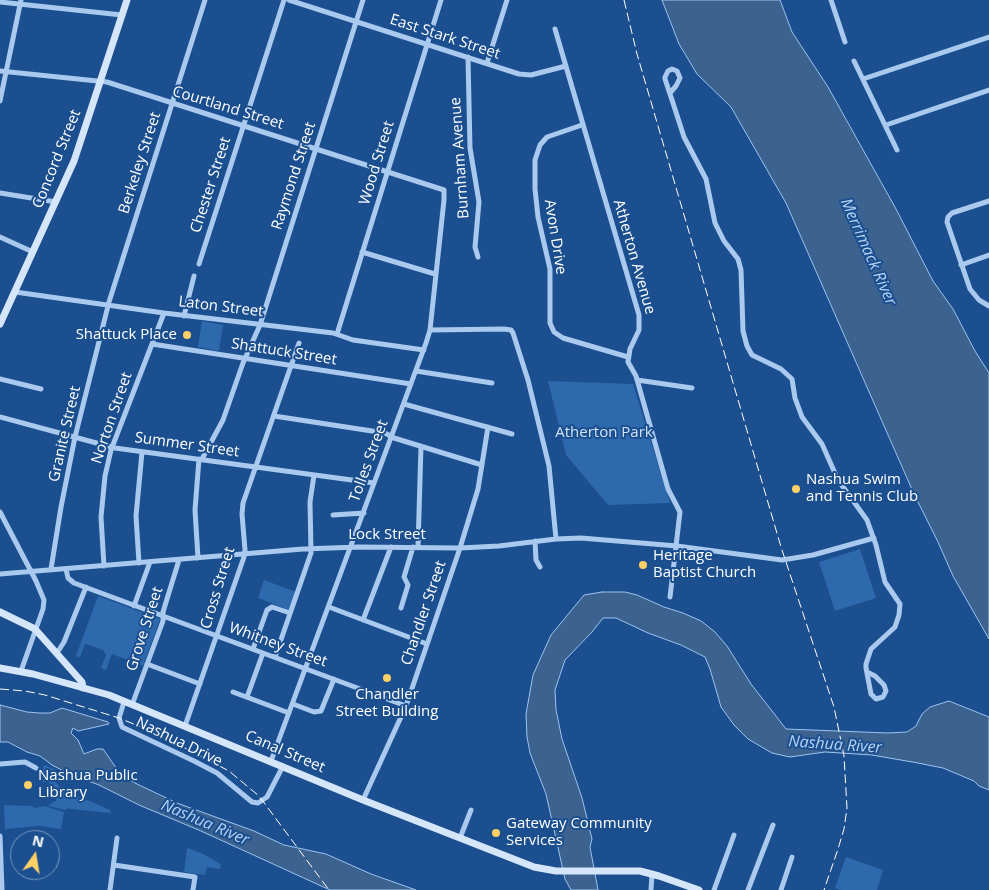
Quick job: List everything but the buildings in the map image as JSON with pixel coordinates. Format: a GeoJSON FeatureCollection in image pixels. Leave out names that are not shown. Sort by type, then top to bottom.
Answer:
{"type":"FeatureCollection","features":[{"type":"Feature","properties":{"kind":"street","name":"Concord Street"},"geometry":{"type":"LineString","coordinates":[[1,320],[76,156],[127,0]]}},
{"type":"Feature","properties":{"kind":"street","name":"Berkeley Street"},"geometry":{"type":"LineString","coordinates":[[109,306],[205,0]]}},
{"type":"Feature","properties":{"kind":"street","name":"Chester Street"},"geometry":{"type":"LineString","coordinates":[[199,264],[284,0]]}},
{"type":"Feature","properties":{"kind":"street","name":"East Stark Street"},"geometry":{"type":"LineString","coordinates":[[289,0],[511,72],[525,75],[538,74],[566,66]]}},
{"type":"Feature","properties":{"kind":"street","name":"Raymond Street"},"geometry":{"type":"LineString","coordinates":[[201,459],[223,420],[260,324],[363,0]]}},
{"type":"Feature","properties":{"kind":"street","name":"Wood Street"},"geometry":{"type":"LineString","coordinates":[[338,334],[441,0]]}},
{"type":"Feature","properties":{"kind":"street"},"geometry":{"type":"LineString","coordinates":[[487,63],[507,0]]}},
{"type":"Feature","properties":{"kind":"street"},"geometry":{"type":"LineString","coordinates":[[830,0],[845,42]]}},
{"type":"Feature","properties":{"kind":"street"},"geometry":{"type":"LineString","coordinates":[[0,2],[21,2],[122,15]]}},
{"type":"Feature","properties":{"kind":"street"},"geometry":{"type":"LineString","coordinates":[[0,101],[3,72],[21,2]]}},
{"type":"Feature","properties":{"kind":"street","name":"Atherton Avenue"},"geometry":{"type":"LineString","coordinates":[[555,29],[639,315],[638,333],[628,357]]}},
{"type":"Feature","properties":{"kind":"street"},"geometry":{"type":"LineString","coordinates":[[863,79],[989,37]]}},
{"type":"Feature","properties":{"kind":"street","name":"Burnham Avenue"},"geometry":{"type":"LineString","coordinates":[[468,57],[470,148],[478,202],[474,247],[478,257]]}},
{"type":"Feature","properties":{"kind":"street"},"geometry":{"type":"LineString","coordinates":[[854,61],[897,150]]}},
{"type":"Feature","properties":{"kind":"street","name":"Courtland Street"},"geometry":{"type":"LineString","coordinates":[[3,72],[100,81],[444,190]]}},
{"type":"Feature","properties":{"kind":"street"},"geometry":{"type":"LineString","coordinates":[[886,125],[989,90]]}},
{"type":"Feature","properties":{"kind":"street"},"geometry":{"type":"LineString","coordinates":[[670,93],[684,137],[689,149],[700,165],[708,185],[715,222],[724,241],[739,263],[742,277],[743,331],[752,355],[782,369],[790,376],[802,417],[822,444],[838,480],[861,511],[874,538],[885,582],[898,600],[900,609],[895,627],[876,643],[868,655],[866,664],[867,672],[872,696],[876,699],[883,697],[886,691],[884,685],[875,676],[867,672]]}},
{"type":"Feature","properties":{"kind":"street","name":"Avon Drive"},"geometry":{"type":"LineString","coordinates":[[582,125],[547,137],[540,145],[535,160],[535,189],[538,217],[550,269],[550,322],[554,332],[563,338],[628,357]]}},
{"type":"Feature","properties":{"kind":"street","name":"Tolles Street"},"geometry":{"type":"LineString","coordinates":[[271,761],[424,350],[430,330],[444,190]]}},
{"type":"Feature","properties":{"kind":"street"},"geometry":{"type":"LineString","coordinates":[[0,193],[56,202]]}},
{"type":"Feature","properties":{"kind":"street"},"geometry":{"type":"LineString","coordinates":[[989,201],[952,213],[948,216],[946,222],[973,295],[989,306]]}},
{"type":"Feature","properties":{"kind":"street"},"geometry":{"type":"LineString","coordinates":[[0,237],[33,252]]}},
{"type":"Feature","properties":{"kind":"street"},"geometry":{"type":"LineString","coordinates":[[362,252],[436,274]]}},
{"type":"Feature","properties":{"kind":"street"},"geometry":{"type":"LineString","coordinates":[[961,265],[989,256]]}},
{"type":"Feature","properties":{"kind":"street"},"geometry":{"type":"LineString","coordinates":[[184,316],[194,276]]}},
{"type":"Feature","properties":{"kind":"street","name":"Laton Street"},"geometry":{"type":"LineString","coordinates":[[15,292],[184,316],[338,334],[352,340],[424,350]]}},
{"type":"Feature","properties":{"kind":"street","name":"Granite Street"},"geometry":{"type":"LineString","coordinates":[[51,569],[75,437],[109,306]]}},
{"type":"Feature","properties":{"kind":"street","name":"Norton Street"},"geometry":{"type":"LineString","coordinates":[[104,566],[101,517],[105,476],[112,447],[164,313]]}},
{"type":"Feature","properties":{"kind":"street"},"geometry":{"type":"LineString","coordinates":[[430,330],[511,330],[528,380],[550,466],[556,539]]}},
{"type":"Feature","properties":{"kind":"street","name":"Cross Street"},"geometry":{"type":"LineString","coordinates":[[185,726],[245,553],[242,508],[299,343]]}},
{"type":"Feature","properties":{"kind":"street","name":"Shattuck Street"},"geometry":{"type":"LineString","coordinates":[[152,344],[411,384]]}},
{"type":"Feature","properties":{"kind":"street"},"geometry":{"type":"LineString","coordinates":[[628,357],[628,364],[637,380],[668,489],[680,512],[670,597]]}},
{"type":"Feature","properties":{"kind":"street"},"geometry":{"type":"LineString","coordinates":[[416,371],[492,383]]}},
{"type":"Feature","properties":{"kind":"street"},"geometry":{"type":"LineString","coordinates":[[0,379],[41,389]]}},
{"type":"Feature","properties":{"kind":"street"},"geometry":{"type":"LineString","coordinates":[[637,380],[692,388]]}},
{"type":"Feature","properties":{"kind":"street"},"geometry":{"type":"LineString","coordinates":[[404,404],[512,434]]}},
{"type":"Feature","properties":{"kind":"street"},"geometry":{"type":"LineString","coordinates":[[274,416],[385,433],[482,465]]}},
{"type":"Feature","properties":{"kind":"street","name":"Summer Street"},"geometry":{"type":"LineString","coordinates":[[0,417],[112,447],[374,484]]}},
{"type":"Feature","properties":{"kind":"street","name":"Chandler Street"},"geometry":{"type":"LineString","coordinates":[[363,800],[406,706],[460,548],[478,488],[488,427]]}},
{"type":"Feature","properties":{"kind":"street"},"geometry":{"type":"LineString","coordinates":[[401,608],[408,585],[404,577],[415,548],[422,446]]}},
{"type":"Feature","properties":{"kind":"street"},"geometry":{"type":"LineString","coordinates":[[139,563],[136,516],[142,452]]}},
{"type":"Feature","properties":{"kind":"street"},"geometry":{"type":"LineString","coordinates":[[198,558],[195,510],[201,459]]}},
{"type":"Feature","properties":{"kind":"street"},"geometry":{"type":"LineString","coordinates":[[275,657],[312,549],[310,502],[314,475]]}},
{"type":"Feature","properties":{"kind":"street"},"geometry":{"type":"LineString","coordinates":[[0,512],[44,600],[43,609],[21,671]]}},
{"type":"Feature","properties":{"kind":"street"},"geometry":{"type":"LineString","coordinates":[[333,515],[364,513]]}},
{"type":"Feature","properties":{"kind":"street","name":"Lock Street"},"geometry":{"type":"LineString","coordinates":[[0,574],[245,553],[351,547],[460,548],[581,538],[677,546],[782,560],[797,558],[874,538]]}},
{"type":"Feature","properties":{"kind":"street"},"geometry":{"type":"LineString","coordinates":[[535,541],[536,560],[540,567]]}},
{"type":"Feature","properties":{"kind":"street"},"geometry":{"type":"LineString","coordinates":[[363,620],[391,547]]}},
{"type":"Feature","properties":{"kind":"street","name":"Grove Street"},"geometry":{"type":"LineString","coordinates":[[132,705],[163,621],[179,560]]}},
{"type":"Feature","properties":{"kind":"street"},"geometry":{"type":"LineString","coordinates":[[134,606],[150,562]]}},
{"type":"Feature","properties":{"kind":"street","name":"Whitney Street"},"geometry":{"type":"LineString","coordinates":[[66,568],[69,580],[86,587],[406,706]]}},
{"type":"Feature","properties":{"kind":"street"},"geometry":{"type":"LineString","coordinates":[[57,653],[64,642],[86,587]]}},
{"type":"Feature","properties":{"kind":"street"},"geometry":{"type":"LineString","coordinates":[[253,649],[267,610],[272,606],[290,613]]}},
{"type":"Feature","properties":{"kind":"street"},"geometry":{"type":"LineString","coordinates":[[329,607],[427,644]]}},
{"type":"Feature","properties":{"kind":"street"},"geometry":{"type":"LineString","coordinates":[[0,612],[35,629],[83,683],[83,688]]}},
{"type":"Feature","properties":{"kind":"street"},"geometry":{"type":"LineString","coordinates":[[247,697],[263,653]]}},
{"type":"Feature","properties":{"kind":"street"},"geometry":{"type":"LineString","coordinates":[[147,664],[200,684]]}},
{"type":"Feature","properties":{"kind":"street","name":"Canal Street"},"geometry":{"type":"LineString","coordinates":[[0,668],[21,671],[83,688],[124,702],[363,800],[534,867],[556,871],[633,871],[652,874],[699,890]]}},
{"type":"Feature","properties":{"kind":"street"},"geometry":{"type":"LineString","coordinates":[[293,704],[314,712],[321,712],[334,679]]}},
{"type":"Feature","properties":{"kind":"street"},"geometry":{"type":"LineString","coordinates":[[233,692],[289,713]]}},
{"type":"Feature","properties":{"kind":"street","name":"Nashua Drive"},"geometry":{"type":"LineString","coordinates":[[124,702],[119,718],[122,727],[217,773],[252,802],[259,802],[267,797],[283,766]]}},
{"type":"Feature","properties":{"kind":"street"},"geometry":{"type":"LineString","coordinates":[[0,764],[25,762],[36,768]]}},
{"type":"Feature","properties":{"kind":"street"},"geometry":{"type":"LineString","coordinates":[[460,838],[471,810]]}},
{"type":"Feature","properties":{"kind":"street"},"geometry":{"type":"LineString","coordinates":[[748,890],[773,825]]}},
{"type":"Feature","properties":{"kind":"street"},"geometry":{"type":"LineString","coordinates":[[714,890],[734,835]]}},
{"type":"Feature","properties":{"kind":"street"},"geometry":{"type":"LineString","coordinates":[[0,836],[2,890]]}},
{"type":"Feature","properties":{"kind":"street"},"geometry":{"type":"LineString","coordinates":[[110,890],[117,838]]}},
{"type":"Feature","properties":{"kind":"street"},"geometry":{"type":"LineString","coordinates":[[781,890],[792,856]]}},
{"type":"Feature","properties":{"kind":"street"},"geometry":{"type":"LineString","coordinates":[[114,865],[195,877],[193,890]]}},
{"type":"Feature","properties":{"kind":"street"},"geometry":{"type":"LineString","coordinates":[[651,890],[652,874]]}},
{"type":"Feature","properties":{"kind":"green space"},"geometry":{"type":"Polygon","coordinates":[[[202,321],[223,325],[219,351],[198,347],[202,321]]]}},
{"type":"Feature","properties":{"kind":"green space","name":"Atherton Park"},"geometry":{"type":"Polygon","coordinates":[[[548,381],[633,384],[670,503],[608,505],[566,455],[548,381]]]}},
{"type":"Feature","properties":{"kind":"green space"},"geometry":{"type":"Polygon","coordinates":[[[860,549],[876,598],[835,611],[819,562],[860,549]]]}},
{"type":"Feature","properties":{"kind":"green space"},"geometry":{"type":"Polygon","coordinates":[[[264,580],[296,592],[289,610],[258,598],[264,580]]]}},
{"type":"Feature","properties":{"kind":"green space"},"geometry":{"type":"Polygon","coordinates":[[[98,596],[160,619],[143,666],[112,654],[106,670],[101,668],[106,655],[103,650],[85,644],[80,657],[76,656],[98,596]]]}},
{"type":"Feature","properties":{"kind":"green space"},"geometry":{"type":"Polygon","coordinates":[[[44,765],[56,770],[53,779],[64,792],[110,810],[111,813],[70,808],[64,810],[46,805],[56,801],[56,787],[50,787],[49,782],[43,782],[43,778],[39,778],[39,773],[44,765]]]}},
{"type":"Feature","properties":{"kind":"green space"},"geometry":{"type":"Polygon","coordinates":[[[4,805],[32,806],[34,808],[44,806],[64,812],[61,829],[40,826],[5,829],[4,805]]]}},
{"type":"Feature","properties":{"kind":"green space"},"geometry":{"type":"Polygon","coordinates":[[[187,848],[221,864],[220,869],[207,867],[205,875],[184,872],[187,848]]]}},
{"type":"Feature","properties":{"kind":"green space"},"geometry":{"type":"Polygon","coordinates":[[[846,857],[883,870],[877,890],[841,890],[835,888],[846,857]]]}},
{"type":"Feature","properties":{"kind":"water","name":"Merrimack River"},"geometry":{"type":"Polygon","coordinates":[[[662,0],[780,0],[792,32],[828,87],[896,209],[933,281],[953,309],[989,373],[989,639],[953,576],[914,494],[786,203],[731,107],[697,74],[679,44],[662,0]]]}},
{"type":"Feature","properties":{"kind":"water","name":"Nashua River"},"geometry":{"type":"Polygon","coordinates":[[[602,592],[625,592],[637,595],[701,621],[715,632],[727,646],[751,684],[786,729],[907,732],[916,726],[922,714],[930,707],[949,701],[989,717],[989,790],[979,786],[974,781],[943,768],[872,755],[825,752],[790,757],[772,753],[748,739],[734,725],[721,707],[705,657],[616,618],[603,618],[565,660],[555,690],[556,710],[562,739],[582,798],[592,839],[590,847],[598,890],[571,890],[565,879],[546,794],[530,753],[526,714],[533,675],[551,635],[584,595],[602,592]]]}},
{"type":"Feature","properties":{"kind":"water","name":"Nashua River"},"geometry":{"type":"Polygon","coordinates":[[[0,705],[27,712],[40,713],[50,713],[62,708],[108,722],[109,724],[78,731],[73,728],[71,733],[78,740],[84,754],[97,749],[103,749],[121,775],[137,784],[177,803],[254,831],[284,845],[326,854],[371,874],[416,890],[330,890],[139,805],[99,785],[69,774],[40,756],[27,752],[8,742],[0,742],[0,705]]]}},
{"type":"Feature","properties":{"kind":"railway"},"geometry":{"type":"LineString","coordinates":[[624,0],[637,54],[781,547],[834,707],[844,756],[847,808],[844,829],[824,890]]}},
{"type":"Feature","properties":{"kind":"railway"},"geometry":{"type":"LineString","coordinates":[[0,689],[45,695],[119,718],[158,734],[229,771],[259,796],[329,890]]}},
{"type":"Feature","properties":{"kind":"place","name":"Shattuck Place"},"geometry":{"type":"Point","coordinates":[187,335]}},
{"type":"Feature","properties":{"kind":"place","name":"Nashua Swim and Tennis Club"},"geometry":{"type":"Point","coordinates":[796,489]}},
{"type":"Feature","properties":{"kind":"place","name":"Heritage Baptist Church"},"geometry":{"type":"Point","coordinates":[643,565]}},
{"type":"Feature","properties":{"kind":"place","name":"Chandler Street Building"},"geometry":{"type":"Point","coordinates":[387,678]}},
{"type":"Feature","properties":{"kind":"place","name":"Nashua Public Library"},"geometry":{"type":"Point","coordinates":[28,785]}},
{"type":"Feature","properties":{"kind":"place","name":"Gateway Community Services"},"geometry":{"type":"Point","coordinates":[496,833]}}]}
